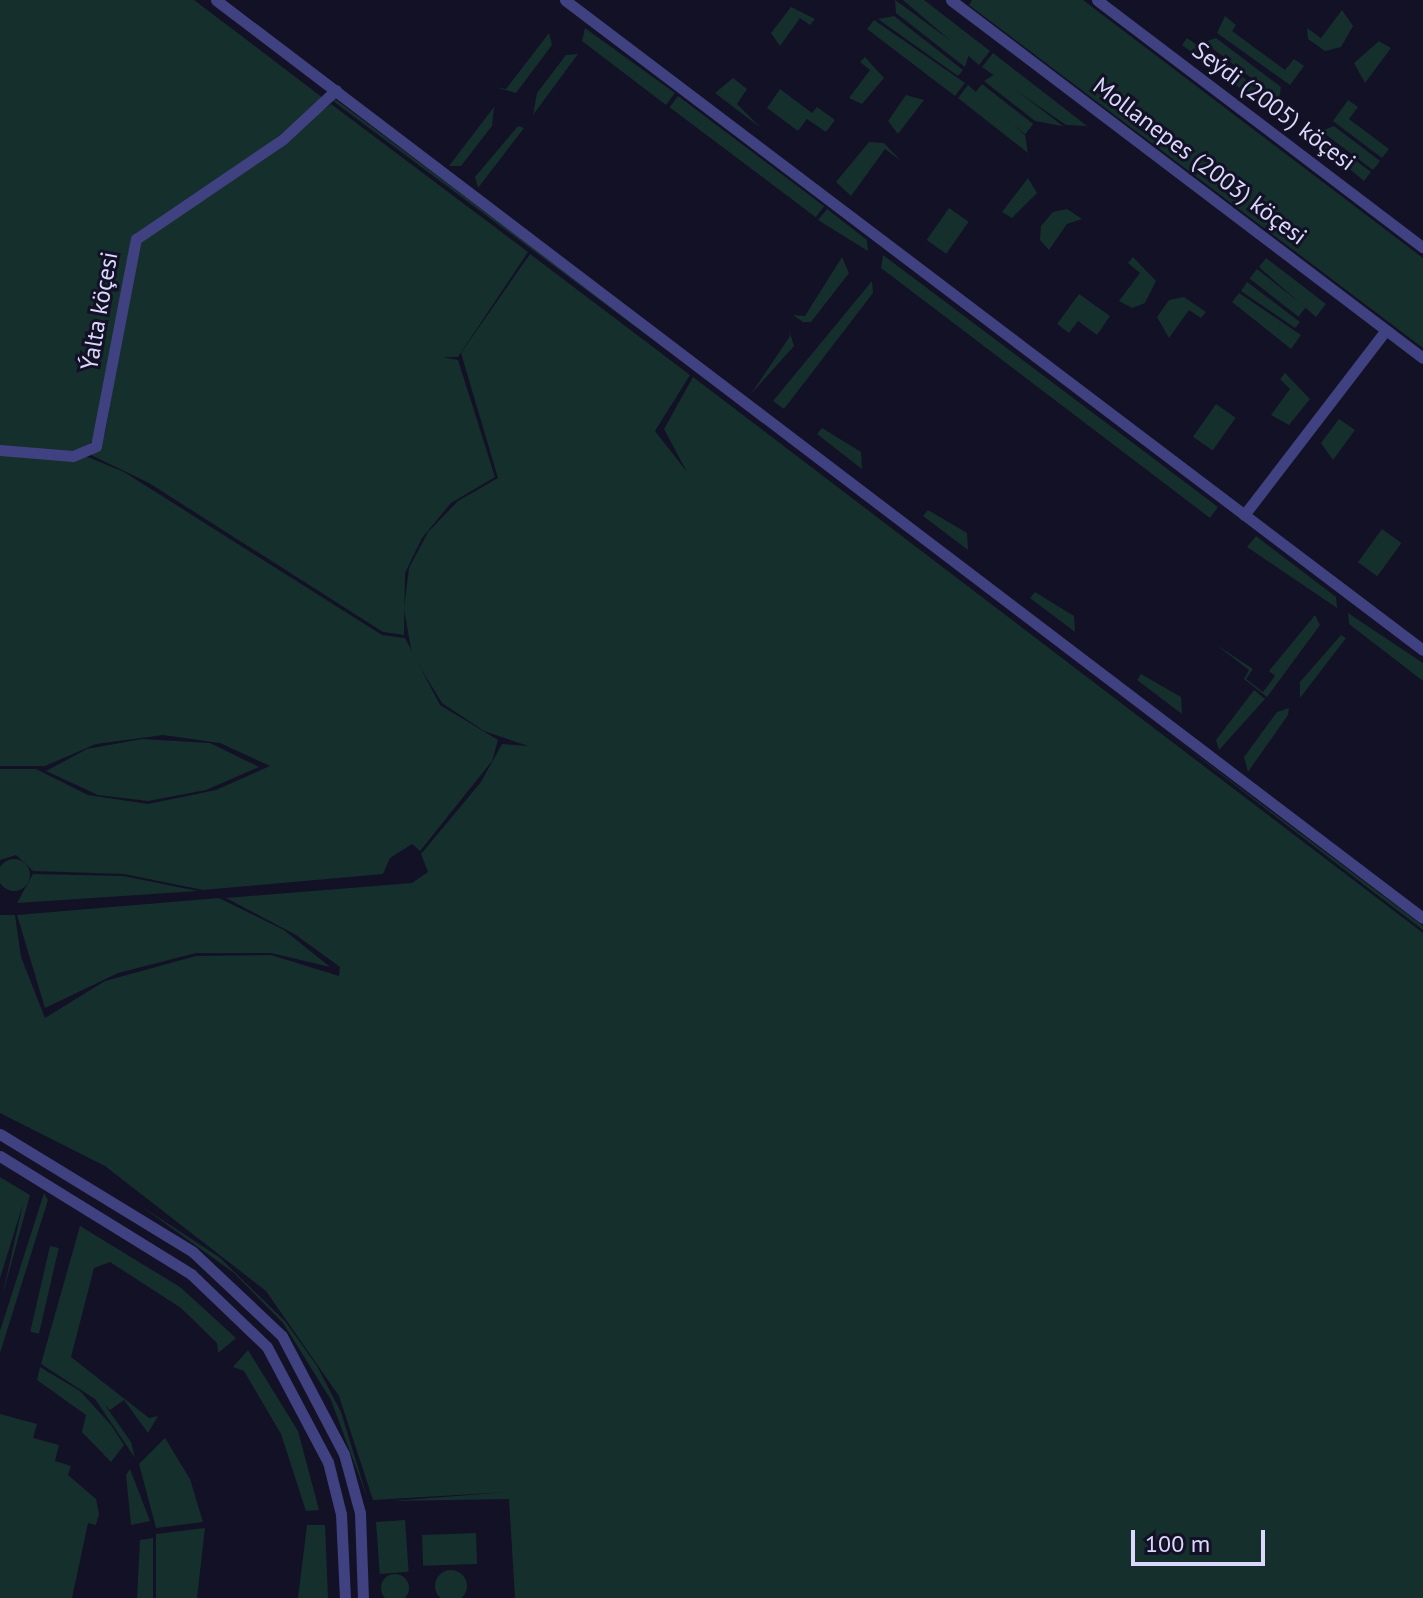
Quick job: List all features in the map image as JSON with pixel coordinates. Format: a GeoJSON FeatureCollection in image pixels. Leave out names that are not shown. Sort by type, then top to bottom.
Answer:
{"type":"FeatureCollection","features":[{"type":"Feature","properties":{"kind":"street"},"geometry":{"type":"LineString","coordinates":[[216,0],[1423,918]]}},
{"type":"Feature","properties":{"kind":"street"},"geometry":{"type":"LineString","coordinates":[[565,0],[1423,650]]}},
{"type":"Feature","properties":{"kind":"street","name":"Seýdi (2005) köçesi"},"geometry":{"type":"LineString","coordinates":[[1097,0],[1423,247]]}},
{"type":"Feature","properties":{"kind":"street","name":"Mollanepes (2003) köçesi"},"geometry":{"type":"LineString","coordinates":[[957,2],[1423,358]]}},
{"type":"Feature","properties":{"kind":"street","name":"Ýalta köçesi"},"geometry":{"type":"LineString","coordinates":[[0,450],[73,456],[96,446],[136,239],[283,139],[336,90]]}},
{"type":"Feature","properties":{"kind":"street"},"geometry":{"type":"LineString","coordinates":[[1244,515],[1386,330]]}},
{"type":"Feature","properties":{"kind":"street"},"geometry":{"type":"LineString","coordinates":[[0,1134],[193,1252],[268,1319],[330,1416],[360,1513],[363,1598]]}},
{"type":"Feature","properties":{"kind":"street"},"geometry":{"type":"LineString","coordinates":[[23,1171],[34,1155]]}},
{"type":"Feature","properties":{"kind":"street"},"geometry":{"type":"LineString","coordinates":[[0,1156],[182,1268],[254,1332],[314,1425],[341,1514],[345,1598]]}},
{"type":"Feature","properties":{"kind":"street"},"geometry":{"type":"LineString","coordinates":[[254,1332],[268,1319]]}},
{"type":"Feature","properties":{"kind":"street"},"geometry":{"type":"LineString","coordinates":[[341,1514],[360,1513]]}},
{"type":"Feature","properties":{"kind":"green space"},"geometry":{"type":"Polygon","coordinates":[[[0,0],[194,0],[323,98],[267,146],[134,236],[99,432],[83,452],[0,447],[0,0]]]}},
{"type":"Feature","properties":{"kind":"green space"},"geometry":{"type":"Polygon","coordinates":[[[895,0],[969,54],[965,67],[896,13],[895,0]]]}},
{"type":"Feature","properties":{"kind":"green space"},"geometry":{"type":"Polygon","coordinates":[[[903,0],[924,0],[990,51],[979,65],[903,0]]]}},
{"type":"Feature","properties":{"kind":"green space"},"geometry":{"type":"Polygon","coordinates":[[[972,0],[1083,0],[1423,258],[1423,348],[969,5],[972,0]]]}},
{"type":"Feature","properties":{"kind":"green space"},"geometry":{"type":"Polygon","coordinates":[[[791,7],[815,19],[810,25],[800,18],[780,46],[771,33],[791,7]]]}},
{"type":"Feature","properties":{"kind":"green space"},"geometry":{"type":"Polygon","coordinates":[[[1342,10],[1353,26],[1341,47],[1325,51],[1308,39],[1307,28],[1321,38],[1342,10]]]}},
{"type":"Feature","properties":{"kind":"green space"},"geometry":{"type":"Polygon","coordinates":[[[894,16],[963,70],[958,76],[878,19],[894,16]]]}},
{"type":"Feature","properties":{"kind":"green space"},"geometry":{"type":"Polygon","coordinates":[[[1225,16],[1236,25],[1232,31],[1285,70],[1294,59],[1304,66],[1290,85],[1217,33],[1225,16]]]}},
{"type":"Feature","properties":{"kind":"green space"},"geometry":{"type":"Polygon","coordinates":[[[874,20],[965,83],[955,96],[867,29],[874,20]]]}},
{"type":"Feature","properties":{"kind":"green space"},"geometry":{"type":"Polygon","coordinates":[[[585,28],[675,93],[666,105],[582,41],[585,28]]]}},
{"type":"Feature","properties":{"kind":"green space"},"geometry":{"type":"Polygon","coordinates":[[[549,33],[552,45],[516,93],[495,87],[506,89],[549,33]]]}},
{"type":"Feature","properties":{"kind":"green space"},"geometry":{"type":"Polygon","coordinates":[[[1187,38],[1281,104],[1288,124],[1182,45],[1187,38]]]}},
{"type":"Feature","properties":{"kind":"green space"},"geometry":{"type":"Polygon","coordinates":[[[1216,38],[1281,87],[1279,99],[1204,42],[1216,38]]]}},
{"type":"Feature","properties":{"kind":"green space"},"geometry":{"type":"Polygon","coordinates":[[[1379,41],[1391,48],[1365,83],[1354,63],[1379,41]]]}},
{"type":"Feature","properties":{"kind":"green space"},"geometry":{"type":"Polygon","coordinates":[[[993,53],[1087,126],[1066,125],[982,67],[993,53]]]}},
{"type":"Feature","properties":{"kind":"green space"},"geometry":{"type":"Polygon","coordinates":[[[578,54],[533,115],[537,93],[566,55],[578,54]]]}},
{"type":"Feature","properties":{"kind":"green space"},"geometry":{"type":"Polygon","coordinates":[[[865,57],[884,78],[862,104],[849,98],[870,70],[860,62],[865,57]]]}},
{"type":"Feature","properties":{"kind":"green space"},"geometry":{"type":"Polygon","coordinates":[[[995,74],[1063,126],[1035,121],[984,81],[995,74]]]}},
{"type":"Feature","properties":{"kind":"green space"},"geometry":{"type":"Polygon","coordinates":[[[733,78],[747,89],[737,104],[761,128],[715,93],[733,78]]]}},
{"type":"Feature","properties":{"kind":"green space"},"geometry":{"type":"Polygon","coordinates":[[[982,84],[1033,124],[1025,134],[974,94],[982,84]]]}},
{"type":"Feature","properties":{"kind":"green space"},"geometry":{"type":"Polygon","coordinates":[[[968,85],[1025,135],[1028,153],[958,98],[968,85]]]}},
{"type":"Feature","properties":{"kind":"green space"},"geometry":{"type":"Polygon","coordinates":[[[780,89],[812,113],[817,107],[835,120],[826,132],[807,119],[798,131],[767,108],[780,89]]]}},
{"type":"Feature","properties":{"kind":"green space"},"geometry":{"type":"Polygon","coordinates":[[[906,95],[924,100],[898,134],[888,121],[906,95]]]}},
{"type":"Feature","properties":{"kind":"green space"},"geometry":{"type":"Polygon","coordinates":[[[678,96],[824,206],[816,217],[670,107],[678,96]]]}},
{"type":"Feature","properties":{"kind":"green space"},"geometry":{"type":"Polygon","coordinates":[[[335,99],[710,381],[771,428],[333,101],[335,99]]]}},
{"type":"Feature","properties":{"kind":"green space"},"geometry":{"type":"Polygon","coordinates":[[[1348,100],[1358,107],[1349,119],[1389,149],[1382,158],[1333,121],[1348,100]]]}},
{"type":"Feature","properties":{"kind":"green space"},"geometry":{"type":"Polygon","coordinates":[[[331,104],[528,252],[458,357],[443,357],[458,360],[495,477],[451,503],[422,538],[405,573],[404,635],[383,632],[149,483],[91,455],[105,434],[138,242],[331,104]]]}},
{"type":"Feature","properties":{"kind":"green space"},"geometry":{"type":"Polygon","coordinates":[[[494,107],[492,126],[461,166],[449,166],[494,107]]]}},
{"type":"Feature","properties":{"kind":"green space"},"geometry":{"type":"Polygon","coordinates":[[[518,126],[524,128],[478,188],[475,177],[518,126]]]}},
{"type":"Feature","properties":{"kind":"green space"},"geometry":{"type":"Polygon","coordinates":[[[1334,126],[1380,161],[1373,170],[1321,131],[1334,126]]]}},
{"type":"Feature","properties":{"kind":"green space"},"geometry":{"type":"Polygon","coordinates":[[[1300,127],[1315,130],[1371,172],[1364,181],[1300,127]]]}},
{"type":"Feature","properties":{"kind":"green space"},"geometry":{"type":"Polygon","coordinates":[[[869,142],[884,143],[901,161],[885,149],[851,196],[836,182],[869,142]]]}},
{"type":"Feature","properties":{"kind":"green space"},"geometry":{"type":"Polygon","coordinates":[[[1028,178],[1037,193],[1012,218],[1002,212],[1028,178]]]}},
{"type":"Feature","properties":{"kind":"green space"},"geometry":{"type":"Polygon","coordinates":[[[949,208],[969,222],[946,254],[927,240],[949,208]]]}},
{"type":"Feature","properties":{"kind":"green space"},"geometry":{"type":"Polygon","coordinates":[[[827,209],[867,240],[868,251],[818,220],[827,209]]]}},
{"type":"Feature","properties":{"kind":"green space"},"geometry":{"type":"Polygon","coordinates":[[[1067,209],[1082,219],[1067,224],[1049,250],[1040,240],[1041,226],[1053,212],[1067,209]]]}},
{"type":"Feature","properties":{"kind":"green space"},"geometry":{"type":"Polygon","coordinates":[[[530,254],[690,375],[655,431],[687,472],[664,429],[693,377],[1423,933],[1423,1598],[515,1598],[509,1499],[392,1501],[508,1492],[373,1500],[339,1396],[266,1291],[105,1166],[0,1113],[0,915],[15,915],[21,957],[45,1018],[105,981],[196,956],[271,955],[339,976],[340,967],[296,935],[226,898],[412,883],[428,872],[421,854],[481,782],[502,744],[528,746],[484,731],[442,703],[412,654],[404,609],[409,568],[428,532],[458,501],[498,478],[461,353],[530,254]]]}},
{"type":"Feature","properties":{"kind":"green space"},"geometry":{"type":"Polygon","coordinates":[[[883,255],[1218,507],[1210,518],[881,268],[883,255]]]}},
{"type":"Feature","properties":{"kind":"green space"},"geometry":{"type":"Polygon","coordinates":[[[842,257],[849,273],[811,322],[803,322],[793,315],[805,316],[842,257]]]}},
{"type":"Feature","properties":{"kind":"green space"},"geometry":{"type":"Polygon","coordinates":[[[1133,257],[1156,281],[1145,303],[1132,308],[1119,301],[1140,273],[1128,263],[1133,257]]]}},
{"type":"Feature","properties":{"kind":"green space"},"geometry":{"type":"Polygon","coordinates":[[[1266,258],[1326,304],[1316,317],[1259,267],[1266,258]]]}},
{"type":"Feature","properties":{"kind":"green space"},"geometry":{"type":"Polygon","coordinates":[[[1257,269],[1306,307],[1298,317],[1250,278],[1257,269]]]}},
{"type":"Feature","properties":{"kind":"green space"},"geometry":{"type":"Polygon","coordinates":[[[872,281],[873,293],[784,409],[773,401],[872,281]]]}},
{"type":"Feature","properties":{"kind":"green space"},"geometry":{"type":"Polygon","coordinates":[[[1247,282],[1300,322],[1295,328],[1241,291],[1247,282]]]}},
{"type":"Feature","properties":{"kind":"green space"},"geometry":{"type":"Polygon","coordinates":[[[1239,293],[1301,335],[1291,349],[1232,302],[1239,293]]]}},
{"type":"Feature","properties":{"kind":"green space"},"geometry":{"type":"Polygon","coordinates":[[[1079,294],[1110,316],[1097,335],[1078,321],[1069,333],[1057,324],[1079,294]]]}},
{"type":"Feature","properties":{"kind":"green space"},"geometry":{"type":"Polygon","coordinates":[[[1184,297],[1206,312],[1201,318],[1189,310],[1169,338],[1157,317],[1169,300],[1184,297]]]}},
{"type":"Feature","properties":{"kind":"green space"},"geometry":{"type":"Polygon","coordinates":[[[789,330],[794,346],[751,394],[790,336],[789,330]]]}},
{"type":"Feature","properties":{"kind":"green space"},"geometry":{"type":"Polygon","coordinates":[[[1285,373],[1310,399],[1289,425],[1271,415],[1290,389],[1280,379],[1285,373]]]}},
{"type":"Feature","properties":{"kind":"green space"},"geometry":{"type":"Polygon","coordinates":[[[1216,404],[1236,418],[1213,451],[1193,437],[1216,404]]]}},
{"type":"Feature","properties":{"kind":"green space"},"geometry":{"type":"Polygon","coordinates":[[[1339,419],[1355,430],[1333,460],[1321,443],[1339,419]]]}},
{"type":"Feature","properties":{"kind":"green space"},"geometry":{"type":"Polygon","coordinates":[[[822,428],[861,452],[862,469],[817,434],[822,428]]]}},
{"type":"Feature","properties":{"kind":"green space"},"geometry":{"type":"Polygon","coordinates":[[[0,453],[88,457],[124,472],[382,635],[405,638],[440,705],[498,740],[492,761],[420,851],[412,844],[390,858],[383,874],[203,890],[124,874],[33,871],[16,855],[0,860],[0,769],[36,769],[88,795],[148,804],[216,790],[270,766],[220,743],[163,735],[96,744],[45,766],[0,766],[0,453]]]}},
{"type":"Feature","properties":{"kind":"green space"},"geometry":{"type":"Polygon","coordinates":[[[928,510],[967,533],[968,550],[923,516],[928,510]]]}},
{"type":"Feature","properties":{"kind":"green space"},"geometry":{"type":"Polygon","coordinates":[[[1382,529],[1401,543],[1377,576],[1358,562],[1382,529]]]}},
{"type":"Feature","properties":{"kind":"green space"},"geometry":{"type":"Polygon","coordinates":[[[1256,536],[1336,597],[1337,608],[1247,547],[1256,536]]]}},
{"type":"Feature","properties":{"kind":"green space"},"geometry":{"type":"Polygon","coordinates":[[[1035,592],[1074,616],[1075,632],[1030,598],[1035,592]]]}},
{"type":"Feature","properties":{"kind":"green space"},"geometry":{"type":"Polygon","coordinates":[[[1348,613],[1423,663],[1423,681],[1349,624],[1348,613]]]}},
{"type":"Feature","properties":{"kind":"green space"},"geometry":{"type":"Polygon","coordinates":[[[1315,615],[1320,625],[1267,697],[1244,679],[1249,670],[1215,644],[1253,669],[1246,679],[1263,692],[1275,676],[1269,671],[1315,615]]]}},
{"type":"Feature","properties":{"kind":"green space"},"geometry":{"type":"Polygon","coordinates":[[[1341,635],[1346,638],[1300,698],[1300,682],[1341,635]]]}},
{"type":"Feature","properties":{"kind":"green space"},"geometry":{"type":"Polygon","coordinates":[[[1141,674],[1181,697],[1182,714],[1137,680],[1141,674]]]}},
{"type":"Feature","properties":{"kind":"green space"},"geometry":{"type":"Polygon","coordinates":[[[1254,690],[1265,699],[1219,750],[1216,740],[1254,690]]]}},
{"type":"Feature","properties":{"kind":"green space"},"geometry":{"type":"Polygon","coordinates":[[[1289,708],[1288,715],[1248,772],[1244,757],[1277,712],[1289,708]]]}},
{"type":"Feature","properties":{"kind":"green space"},"geometry":{"type":"Polygon","coordinates":[[[1161,728],[1423,926],[1423,930],[1363,884],[1161,728]]]}},
{"type":"Feature","properties":{"kind":"green space"},"geometry":{"type":"Polygon","coordinates":[[[142,739],[210,743],[259,767],[206,790],[148,801],[98,795],[46,771],[87,749],[142,739]]]}},
{"type":"Feature","properties":{"kind":"green space"},"geometry":{"type":"Polygon","coordinates":[[[14,859],[25,864],[30,875],[25,886],[14,891],[3,886],[-2,875],[3,864],[14,859]]]}},
{"type":"Feature","properties":{"kind":"green space"},"geometry":{"type":"Polygon","coordinates":[[[33,874],[123,876],[198,891],[17,903],[33,874]]]}},
{"type":"Feature","properties":{"kind":"green space"},"geometry":{"type":"Polygon","coordinates":[[[219,898],[284,930],[330,967],[271,953],[196,953],[118,973],[45,1008],[17,915],[219,898]]]}},
{"type":"Feature","properties":{"kind":"green space"},"geometry":{"type":"Polygon","coordinates":[[[0,1177],[30,1195],[2,1297],[23,1204],[0,1278],[0,1177]]]}},
{"type":"Feature","properties":{"kind":"green space"},"geometry":{"type":"Polygon","coordinates":[[[44,1193],[48,1200],[0,1353],[0,1331],[44,1193]]]}},
{"type":"Feature","properties":{"kind":"green space"},"geometry":{"type":"Polygon","coordinates":[[[141,1206],[219,1257],[285,1321],[317,1366],[341,1412],[368,1500],[331,1400],[283,1323],[234,1273],[141,1206]]]}},
{"type":"Feature","properties":{"kind":"green space"},"geometry":{"type":"Polygon","coordinates":[[[80,1226],[180,1287],[236,1338],[218,1353],[217,1343],[181,1308],[110,1262],[94,1268],[71,1357],[149,1418],[158,1416],[148,1433],[124,1400],[110,1410],[105,1405],[131,1442],[135,1458],[95,1399],[41,1364],[80,1226]]]}},
{"type":"Feature","properties":{"kind":"green space"},"geometry":{"type":"Polygon","coordinates":[[[50,1246],[59,1248],[39,1334],[30,1332],[50,1246]]]}},
{"type":"Feature","properties":{"kind":"green space"},"geometry":{"type":"Polygon","coordinates":[[[248,1350],[298,1431],[319,1510],[306,1511],[281,1434],[244,1371],[233,1367],[248,1350]]]}},
{"type":"Feature","properties":{"kind":"green space"},"geometry":{"type":"Polygon","coordinates":[[[40,1367],[80,1391],[111,1425],[124,1445],[111,1462],[82,1432],[86,1415],[37,1380],[40,1367]]]}},
{"type":"Feature","properties":{"kind":"green space"},"geometry":{"type":"Polygon","coordinates":[[[0,1414],[37,1424],[33,1438],[59,1445],[55,1461],[71,1466],[68,1475],[96,1499],[99,1514],[96,1525],[88,1523],[72,1598],[0,1598],[0,1414]]]}},
{"type":"Feature","properties":{"kind":"green space"},"geometry":{"type":"Polygon","coordinates":[[[165,1438],[190,1479],[203,1522],[156,1528],[139,1464],[165,1438]]]}},
{"type":"Feature","properties":{"kind":"green space"},"geometry":{"type":"Polygon","coordinates":[[[130,1469],[150,1521],[131,1525],[126,1475],[130,1469]]]}},
{"type":"Feature","properties":{"kind":"green space"},"geometry":{"type":"Polygon","coordinates":[[[405,1520],[409,1572],[380,1574],[376,1522],[405,1520]]]}},
{"type":"Feature","properties":{"kind":"green space"},"geometry":{"type":"Polygon","coordinates":[[[307,1525],[325,1525],[328,1598],[298,1598],[307,1525]]]}},
{"type":"Feature","properties":{"kind":"green space"},"geometry":{"type":"Polygon","coordinates":[[[205,1528],[197,1598],[156,1598],[156,1534],[205,1528]]]}},
{"type":"Feature","properties":{"kind":"green space"},"geometry":{"type":"Polygon","coordinates":[[[476,1533],[477,1564],[423,1566],[422,1535],[476,1533]]]}},
{"type":"Feature","properties":{"kind":"green space"},"geometry":{"type":"Polygon","coordinates":[[[153,1538],[153,1598],[137,1598],[140,1540],[153,1538]]]}},
{"type":"Feature","properties":{"kind":"green space"},"geometry":{"type":"Polygon","coordinates":[[[451,1570],[462,1575],[467,1586],[462,1597],[451,1602],[440,1597],[435,1586],[440,1575],[451,1570]]]}},
{"type":"Feature","properties":{"kind":"green space"},"geometry":{"type":"Polygon","coordinates":[[[395,1574],[405,1578],[409,1588],[405,1598],[395,1602],[385,1598],[381,1588],[385,1578],[395,1574]]]}}]}
